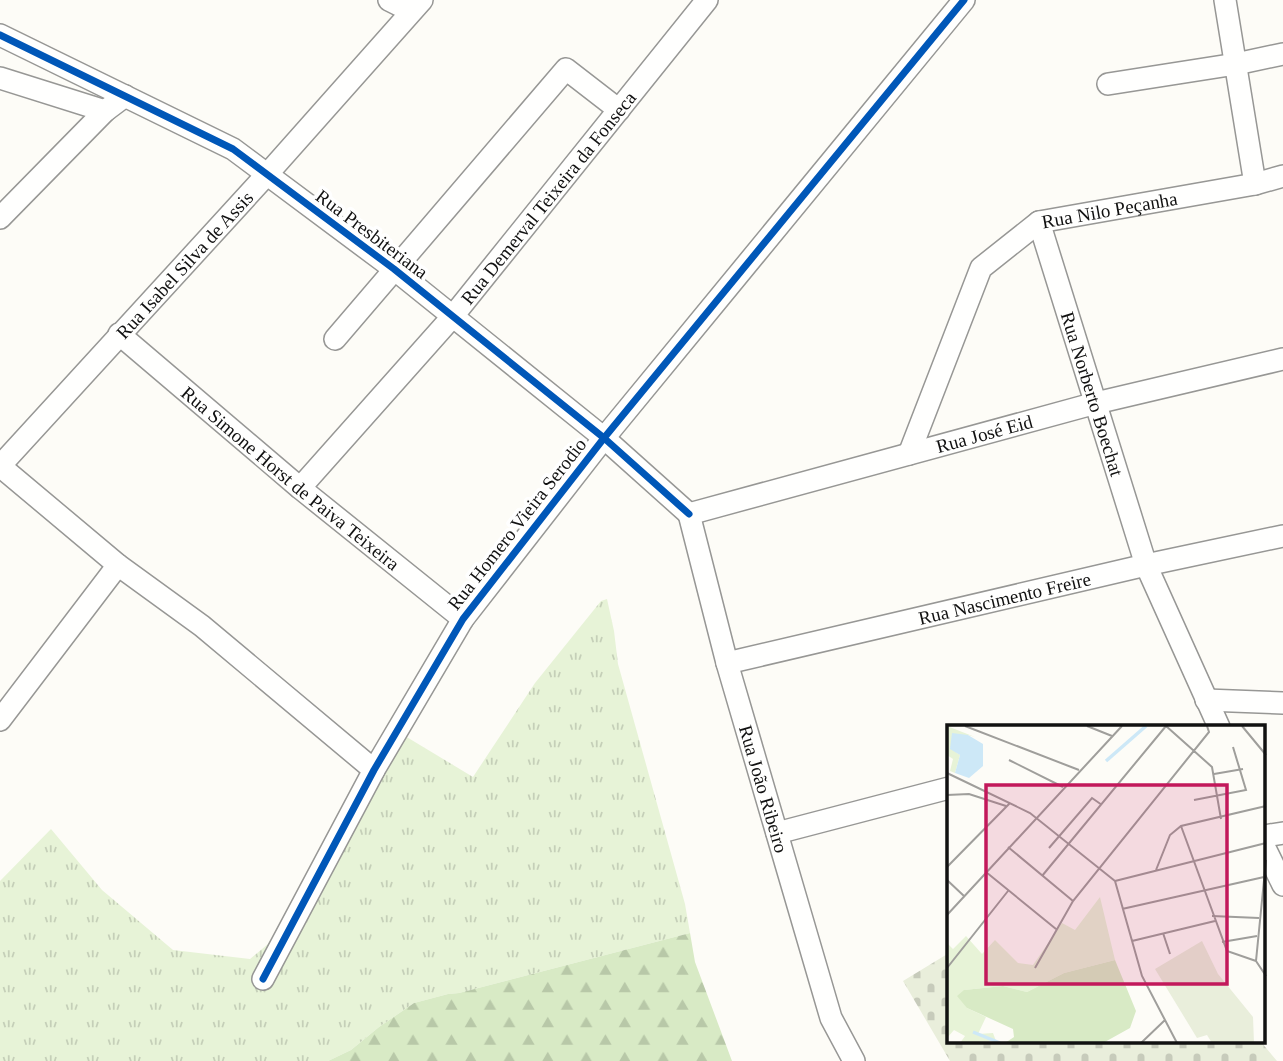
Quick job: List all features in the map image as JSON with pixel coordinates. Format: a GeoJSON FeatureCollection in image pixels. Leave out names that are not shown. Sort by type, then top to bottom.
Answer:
{"type":"FeatureCollection","features":[{"type":"Feature","properties":{"kind":"street"},"geometry":{"type":"LineString","coordinates":[[389,0],[417,6]]}},
{"type":"Feature","properties":{"kind":"street","name":"Rua Demerval Teixeira da Fonseca"},"geometry":{"type":"LineString","coordinates":[[300,488],[453,316],[708,0]]}},
{"type":"Feature","properties":{"kind":"street","name":"Rua Homero Vieira Serodio"},"geometry":{"type":"LineString","coordinates":[[263,979],[374,770],[463,619],[604,438],[964,0]]}},
{"type":"Feature","properties":{"kind":"street"},"geometry":{"type":"LineString","coordinates":[[1225,0],[1255,184]]}},
{"type":"Feature","properties":{"kind":"street","name":"Rua Isabel Silva de Assis"},"geometry":{"type":"LineString","coordinates":[[0,466],[417,6]]}},
{"type":"Feature","properties":{"kind":"street","name":"Rua Presbiteriana"},"geometry":{"type":"LineString","coordinates":[[0,35],[233,149],[453,316],[604,438],[689,514]]}},
{"type":"Feature","properties":{"kind":"street"},"geometry":{"type":"LineString","coordinates":[[1108,84],[1283,54]]}},
{"type":"Feature","properties":{"kind":"street"},"geometry":{"type":"LineString","coordinates":[[335,339],[566,69],[619,110]]}},
{"type":"Feature","properties":{"kind":"street"},"geometry":{"type":"LineString","coordinates":[[0,78],[105,111]]}},
{"type":"Feature","properties":{"kind":"street"},"geometry":{"type":"LineString","coordinates":[[0,218],[105,111],[125,96]]}},
{"type":"Feature","properties":{"kind":"street","name":"Rua Nilo Peçanha"},"geometry":{"type":"LineString","coordinates":[[909,454],[981,268],[1039,222],[1255,184],[1283,176]]}},
{"type":"Feature","properties":{"kind":"street","name":"Rua Norberto Boechat"},"geometry":{"type":"LineString","coordinates":[[1039,222],[1146,565],[1218,725]]}},
{"type":"Feature","properties":{"kind":"street","name":"Rua Simone Horst de Paiva Teixeira"},"geometry":{"type":"LineString","coordinates":[[119,334],[300,488],[463,619]]}},
{"type":"Feature","properties":{"kind":"street","name":"Rua José Eid"},"geometry":{"type":"LineString","coordinates":[[689,514],[1097,403],[1283,359]]}},
{"type":"Feature","properties":{"kind":"street"},"geometry":{"type":"LineString","coordinates":[[0,466],[118,565],[202,626],[374,770]]}},
{"type":"Feature","properties":{"kind":"street","name":"Rua João Ribeiro"},"geometry":{"type":"LineString","coordinates":[[689,514],[727,663],[831,1018],[854,1061]]}},
{"type":"Feature","properties":{"kind":"street","name":"Rua Nascimento Freire"},"geometry":{"type":"LineString","coordinates":[[727,663],[1146,565],[1283,536]]}},
{"type":"Feature","properties":{"kind":"street"},"geometry":{"type":"LineString","coordinates":[[0,720],[118,565]]}},
{"type":"Feature","properties":{"kind":"street"},"geometry":{"type":"LineString","coordinates":[[1206,700],[1283,703]]}},
{"type":"Feature","properties":{"kind":"street"},"geometry":{"type":"LineString","coordinates":[[777,832],[947,793]]}},
{"type":"Feature","properties":{"kind":"street"},"geometry":{"type":"LineString","coordinates":[[1266,850],[1283,885]]}},
{"type":"Feature","properties":{"kind":"green space"},"geometry":{"type":"Polygon","coordinates":[[[607,599],[618,664],[685,904],[690,933],[414,1003],[351,1050],[328,1061],[0,1061],[0,881],[51,829],[102,890],[173,950],[250,959],[268,944],[405,736],[473,777],[535,683],[601,601],[607,599]]]}},
{"type":"Feature","properties":{"kind":"green space"},"geometry":{"type":"Polygon","coordinates":[[[690,933],[695,962],[732,1061],[328,1061],[351,1050],[414,1003],[690,933]]]}},
{"type":"Feature","properties":{"kind":"green space"},"geometry":{"type":"Polygon","coordinates":[[[947,954],[947,1044],[1263,1044],[1277,1061],[950,1061],[903,981],[947,954]]]}},
{"type":"Feature","properties":{"kind":"cycle path"},"geometry":{"type":"LineString","coordinates":[[263,979],[374,770],[463,619],[604,438],[964,0]]}},
{"type":"Feature","properties":{"kind":"cycle path"},"geometry":{"type":"LineString","coordinates":[[0,35],[233,149],[394,269],[604,438],[689,514]]}}]}
